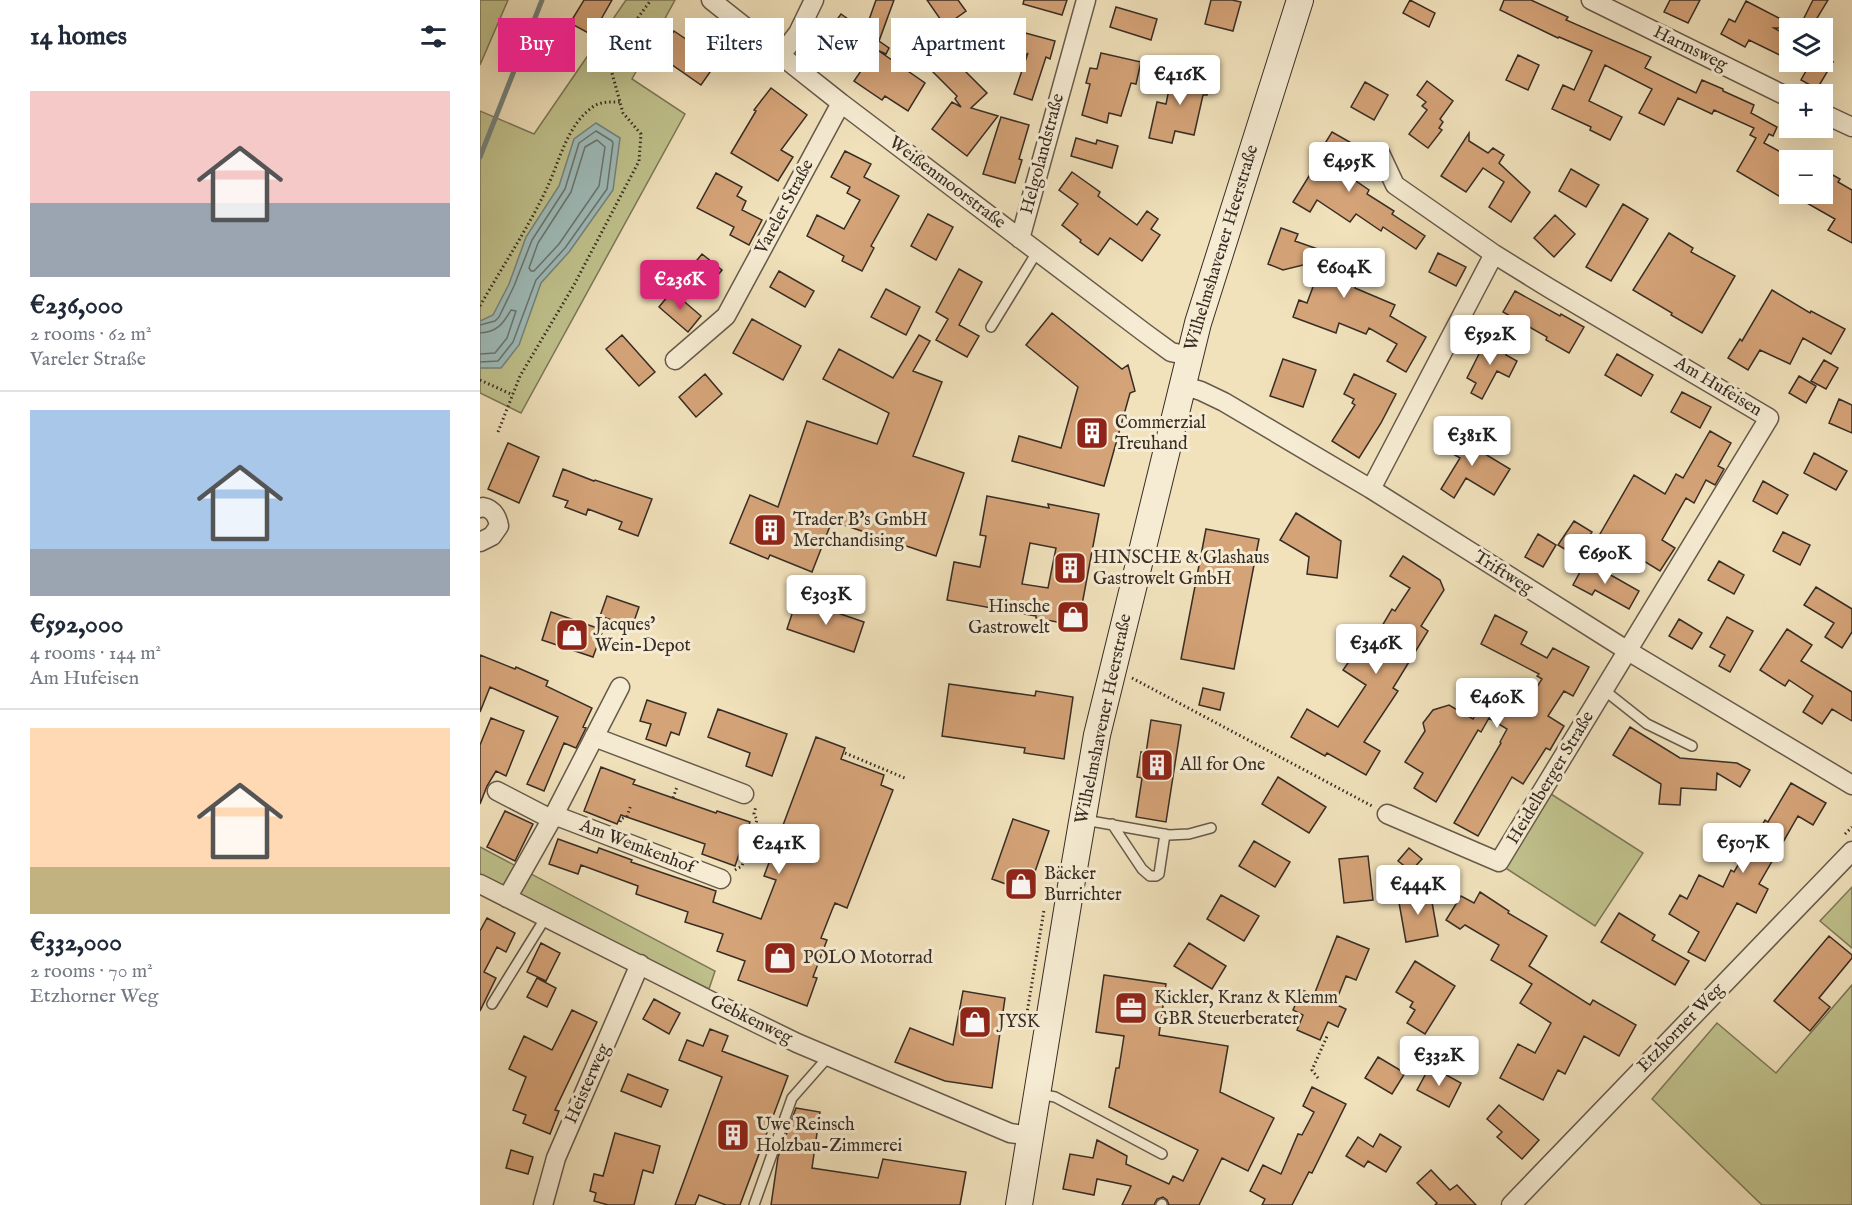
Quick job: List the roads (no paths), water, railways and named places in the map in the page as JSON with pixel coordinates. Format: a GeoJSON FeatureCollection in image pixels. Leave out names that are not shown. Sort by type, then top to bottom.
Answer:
{"type":"FeatureCollection","features":[{"type":"Feature","properties":{"kind":"street","name":"Weißenmoorstraße"},"geometry":{"type":"LineString","coordinates":[[711,0],[734,18]]}},
{"type":"Feature","properties":{"kind":"street"},"geometry":{"type":"LineString","coordinates":[[784,51],[798,33],[814,0]]}},
{"type":"Feature","properties":{"kind":"street","name":"Helgolandstraße"},"geometry":{"type":"LineString","coordinates":[[1020,239],[1086,0]]}},
{"type":"Feature","properties":{"kind":"street","name":"Wilhelmshavener Heerstraße"},"geometry":{"type":"LineString","coordinates":[[1022,1203],[1030,1136],[1097,735],[1189,356],[1234,204],[1300,0]]}},
{"type":"Feature","properties":{"kind":"street","name":"Harmsweg"},"geometry":{"type":"LineString","coordinates":[[1591,0],[1779,93]]}},
{"type":"Feature","properties":{"kind":"street","name":"Weißenmoorstraße"},"geometry":{"type":"LineString","coordinates":[[784,57],[1171,352],[1189,356]]}},
{"type":"Feature","properties":{"kind":"street","name":"Vareler Straße"},"geometry":{"type":"LineString","coordinates":[[675,360],[726,316],[841,103]]}},
{"type":"Feature","properties":{"kind":"street"},"geometry":{"type":"LineString","coordinates":[[1833,118],[1852,127]]}},
{"type":"Feature","properties":{"kind":"street","name":"Am Hufeisen"},"geometry":{"type":"LineString","coordinates":[[1380,153],[1395,185],[1494,254],[1576,305],[1769,418],[1628,651]]}},
{"type":"Feature","properties":{"kind":"street"},"geometry":{"type":"LineString","coordinates":[[1371,489],[1494,254]]}},
{"type":"Feature","properties":{"kind":"street","name":"Triftweg"},"geometry":{"type":"LineString","coordinates":[[1182,385],[1224,402],[1371,489],[1628,651],[1852,785]]}},
{"type":"Feature","properties":{"kind":"street"},"geometry":{"type":"LineString","coordinates":[[480,508],[489,508],[495,513],[499,526],[492,536],[480,542]]}},
{"type":"Feature","properties":{"kind":"street","name":"Heidelberger Straße"},"geometry":{"type":"LineString","coordinates":[[1387,814],[1499,862],[1628,651]]}},
{"type":"Feature","properties":{"kind":"street","name":"Am Wemkenhof"},"geometry":{"type":"LineString","coordinates":[[507,898],[553,817],[620,687]]}},
{"type":"Feature","properties":{"kind":"street"},"geometry":{"type":"LineString","coordinates":[[594,737],[744,794]]}},
{"type":"Feature","properties":{"kind":"street","name":"Am Wemkenhof"},"geometry":{"type":"LineString","coordinates":[[497,791],[553,817],[721,879]]}},
{"type":"Feature","properties":{"kind":"street","name":"Etzhorner Weg"},"geometry":{"type":"LineString","coordinates":[[1512,1205],[1852,851]]}},
{"type":"Feature","properties":{"kind":"street","name":"Gebkenweg"},"geometry":{"type":"LineString","coordinates":[[480,884],[707,999],[829,1056],[1010,1133],[1030,1136]]}},
{"type":"Feature","properties":{"kind":"street","name":"Heisterweg"},"geometry":{"type":"LineString","coordinates":[[543,1205],[556,1158],[640,964]]}},
{"type":"Feature","properties":{"kind":"lane"},"geometry":{"type":"LineString","coordinates":[[991,327],[1037,252]]}},
{"type":"Feature","properties":{"kind":"lane"},"geometry":{"type":"LineString","coordinates":[[1604,690],[1647,724],[1692,746]]}},
{"type":"Feature","properties":{"kind":"lane"},"geometry":{"type":"LineString","coordinates":[[1082,819],[1165,834],[1189,834],[1211,828]]}},
{"type":"Feature","properties":{"kind":"lane"},"geometry":{"type":"LineString","coordinates":[[1112,824],[1142,869],[1150,876],[1159,874],[1165,834]]}},
{"type":"Feature","properties":{"kind":"lane"},"geometry":{"type":"LineString","coordinates":[[492,1004],[546,917]]}},
{"type":"Feature","properties":{"kind":"lane"},"geometry":{"type":"LineString","coordinates":[[754,1205],[792,1098],[829,1056]]}},
{"type":"Feature","properties":{"kind":"lane"},"geometry":{"type":"LineString","coordinates":[[1037,1093],[1054,1096],[1162,1154]]}},
{"type":"Feature","properties":{"kind":"water"},"geometry":{"type":"Polygon","coordinates":[[[596,123],[620,138],[613,190],[569,252],[541,283],[519,345],[501,368],[480,368],[480,321],[493,315],[509,284],[526,237],[559,186],[574,139],[596,123]]]}},
{"type":"Feature","properties":{"kind":"waterway"},"geometry":{"type":"LineString","coordinates":[[480,157],[542,0]]}},
{"type":"Feature","properties":{"kind":"place","name":"Commerzial Treuhand"},"geometry":{"type":"Point","coordinates":[1092,433]}},
{"type":"Feature","properties":{"kind":"place","name":"Trader B's GmbH Merchandising"},"geometry":{"type":"Point","coordinates":[770,530]}},
{"type":"Feature","properties":{"kind":"place","name":"HINSCHE & Glashaus Gastrowelt GmbH"},"geometry":{"type":"Point","coordinates":[1070,568]}},
{"type":"Feature","properties":{"kind":"place","name":"Hinsche Gastrowelt"},"geometry":{"type":"Point","coordinates":[1073,617]}},
{"type":"Feature","properties":{"kind":"place","name":"Jacques’ Wein-Depot"},"geometry":{"type":"Point","coordinates":[572,635]}},
{"type":"Feature","properties":{"kind":"place","name":"All for One"},"geometry":{"type":"Point","coordinates":[1157,765]}},
{"type":"Feature","properties":{"kind":"place","name":"Bäcker Burrichter"},"geometry":{"type":"Point","coordinates":[1021,884]}},
{"type":"Feature","properties":{"kind":"place","name":"POLO Motorrad"},"geometry":{"type":"Point","coordinates":[780,958]}},
{"type":"Feature","properties":{"kind":"place","name":"Kickler, Kranz & Klemm GBR Steuerberater"},"geometry":{"type":"Point","coordinates":[1131,1008]}},
{"type":"Feature","properties":{"kind":"place","name":"JYSK"},"geometry":{"type":"Point","coordinates":[975,1022]}},
{"type":"Feature","properties":{"kind":"place","name":"Uwe Reinsch Holzbau-Zimmerei"},"geometry":{"type":"Point","coordinates":[733,1135]}}]}
